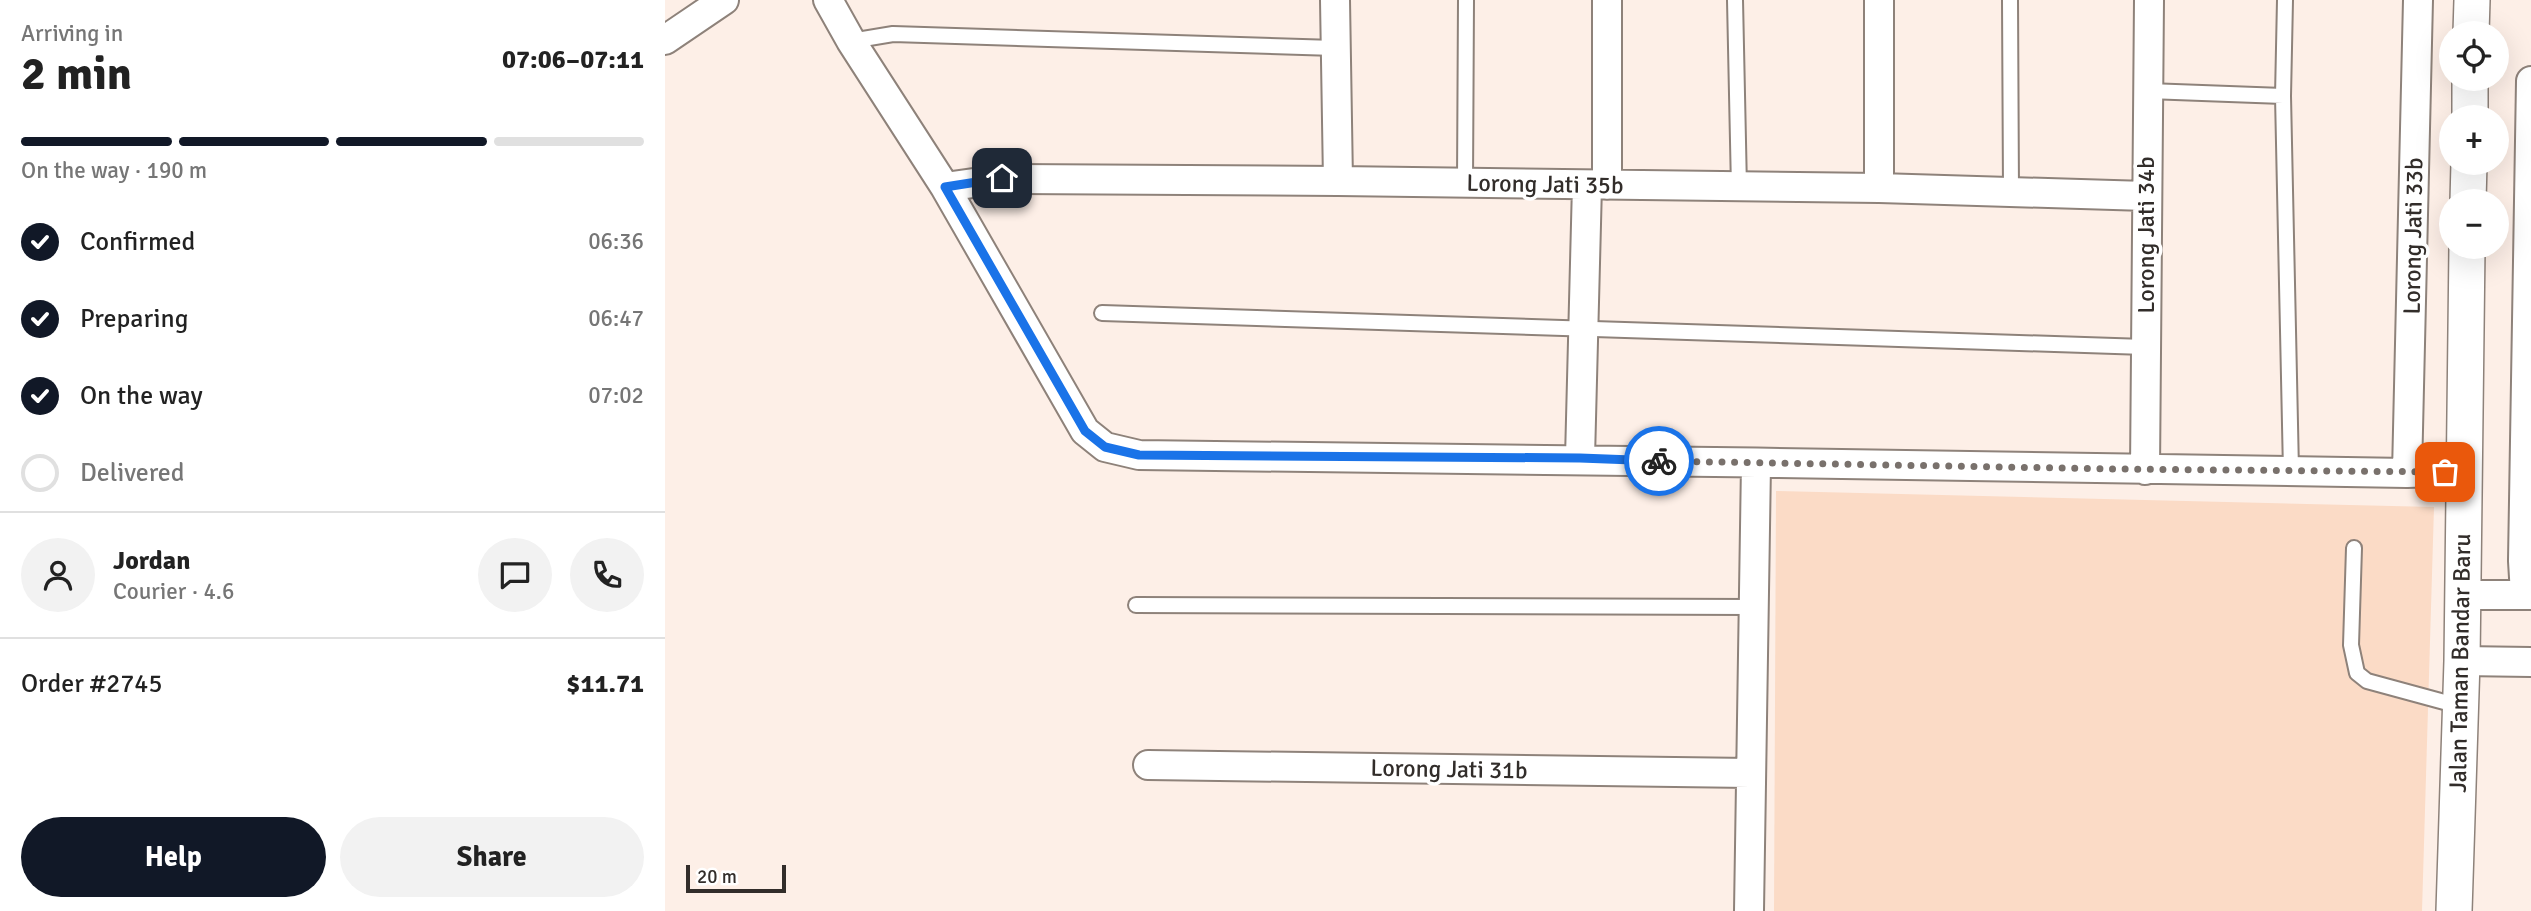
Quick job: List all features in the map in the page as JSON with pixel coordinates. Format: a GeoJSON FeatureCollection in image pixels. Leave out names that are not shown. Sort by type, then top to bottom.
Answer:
{"type":"FeatureCollection","features":[{"type":"Feature","properties":{"kind":"street"},"geometry":{"type":"LineString","coordinates":[[665,40],[724,0]]}},
{"type":"Feature","properties":{"kind":"street"},"geometry":{"type":"LineString","coordinates":[[828,0],[851,41],[945,187],[1085,431],[1105,447],[1139,455],[1580,458],[1756,464],[2145,470],[2407,473],[2463,471]]}},
{"type":"Feature","properties":{"kind":"street"},"geometry":{"type":"LineString","coordinates":[[1335,0],[1338,181]]}},
{"type":"Feature","properties":{"kind":"street"},"geometry":{"type":"LineString","coordinates":[[1580,458],[1582,330],[1597,185],[1607,0]]}},
{"type":"Feature","properties":{"kind":"street"},"geometry":{"type":"LineString","coordinates":[[1879,0],[1879,188]]}},
{"type":"Feature","properties":{"kind":"street","name":"Lorong Jati 34b"},"geometry":{"type":"LineString","coordinates":[[2145,470],[2149,0]]}},
{"type":"Feature","properties":{"kind":"street","name":"Lorong Jati 33b"},"geometry":{"type":"LineString","coordinates":[[2407,473],[2418,0]]}},
{"type":"Feature","properties":{"kind":"street"},"geometry":{"type":"LineString","coordinates":[[2471,21],[2472,0]]}},
{"type":"Feature","properties":{"kind":"street"},"geometry":{"type":"LineString","coordinates":[[2462,595],[2528,594],[2523,561],[2531,81]]}},
{"type":"Feature","properties":{"kind":"street","name":"Lorong Jati 35b"},"geometry":{"type":"LineString","coordinates":[[945,187],[1002,178],[1879,188],[2146,196]]}},
{"type":"Feature","properties":{"kind":"street","name":"Jalan Taman Bandar Baru"},"geometry":{"type":"LineString","coordinates":[[2454,911],[2462,661],[2467,259]]}},
{"type":"Feature","properties":{"kind":"street"},"geometry":{"type":"LineString","coordinates":[[1749,911],[1756,464]]}},
{"type":"Feature","properties":{"kind":"street"},"geometry":{"type":"LineString","coordinates":[[2462,661],[2531,662]]}},
{"type":"Feature","properties":{"kind":"street","name":"Lorong Jati 31b"},"geometry":{"type":"LineString","coordinates":[[1148,765],[1750,773]]}},
{"type":"Feature","properties":{"kind":"lane"},"geometry":{"type":"LineString","coordinates":[[1465,182],[1466,0]]}},
{"type":"Feature","properties":{"kind":"lane"},"geometry":{"type":"LineString","coordinates":[[1735,0],[1738,188]]}},
{"type":"Feature","properties":{"kind":"lane"},"geometry":{"type":"LineString","coordinates":[[2010,0],[2011,191]]}},
{"type":"Feature","properties":{"kind":"lane"},"geometry":{"type":"LineString","coordinates":[[2285,0],[2283,96],[2291,471]]}},
{"type":"Feature","properties":{"kind":"lane"},"geometry":{"type":"LineString","coordinates":[[851,41],[893,34],[1335,48]]}},
{"type":"Feature","properties":{"kind":"lane"},"geometry":{"type":"LineString","coordinates":[[2148,91],[2283,96]]}},
{"type":"Feature","properties":{"kind":"lane"},"geometry":{"type":"LineString","coordinates":[[1102,313],[2145,347]]}},
{"type":"Feature","properties":{"kind":"lane"},"geometry":{"type":"LineString","coordinates":[[2354,548],[2351,645],[2357,673],[2367,681],[2459,706]]}},
{"type":"Feature","properties":{"kind":"lane"},"geometry":{"type":"LineString","coordinates":[[1136,605],[1753,607]]}},
{"type":"Feature","properties":{"kind":"shaded area"},"geometry":{"type":"Polygon","coordinates":[[[1776,491],[2434,507],[2422,911],[1774,911],[1776,491]]]}},
{"type":"Feature","properties":{"kind":"way so far"},"geometry":{"type":"LineString","coordinates":[[1659,461],[2445,472]]}},
{"type":"Feature","properties":{"kind":"route"},"geometry":{"type":"LineString","coordinates":[[1002,178],[945,187],[1085,431],[1105,447],[1139,455],[1659,461]]}}]}
